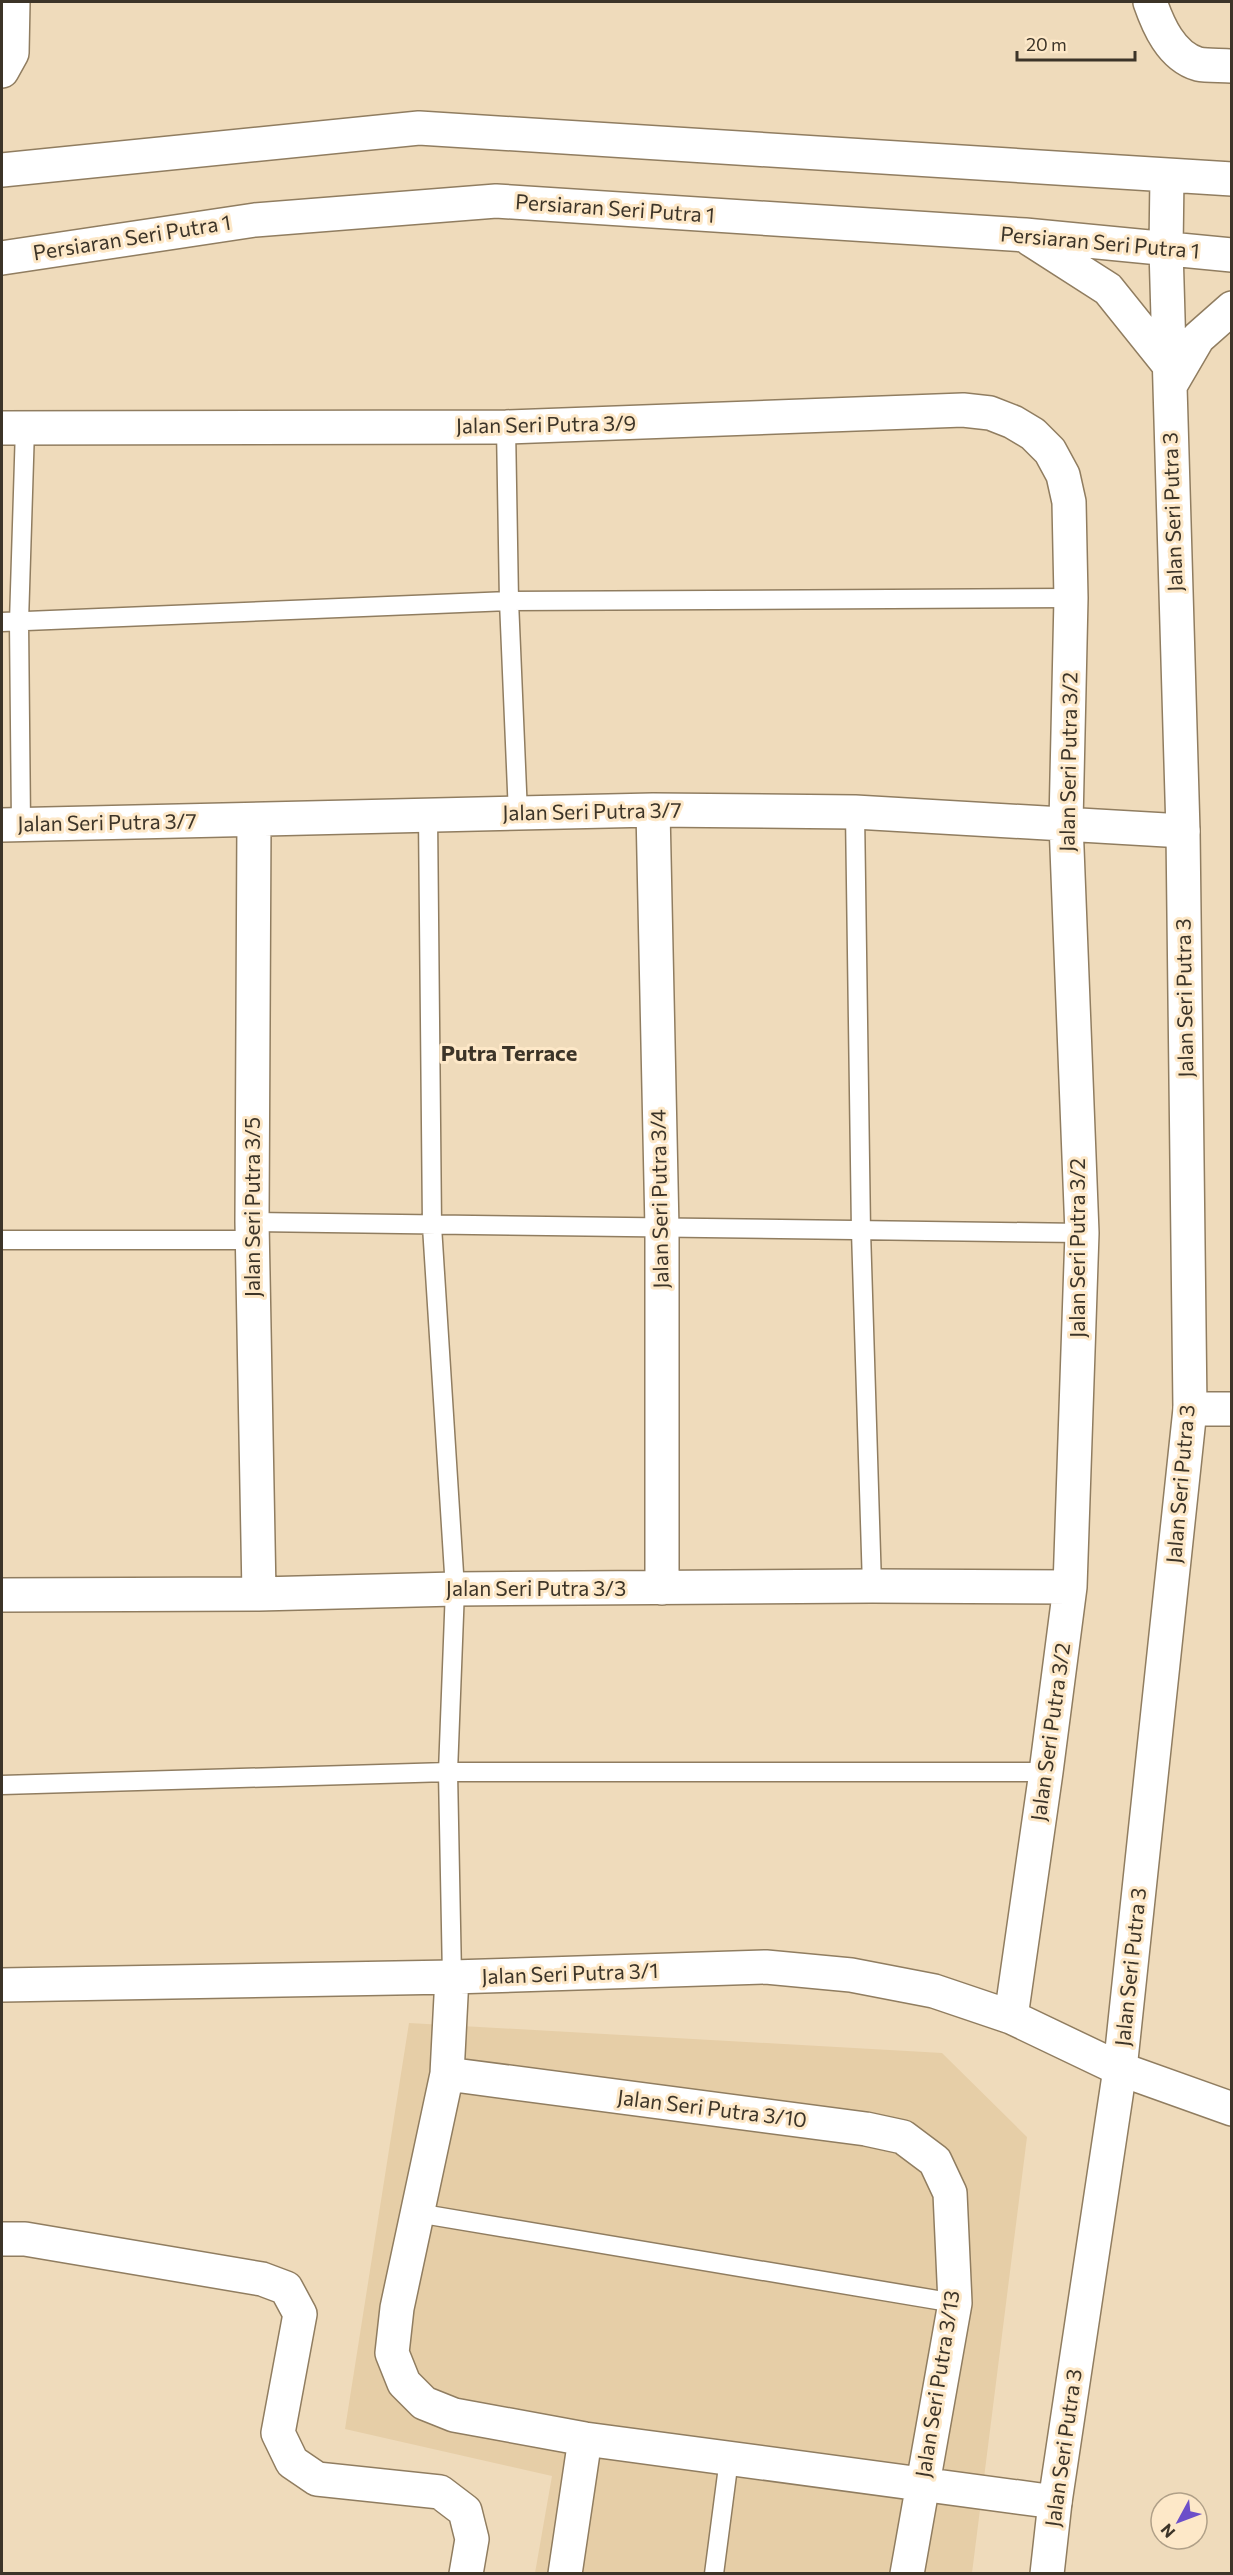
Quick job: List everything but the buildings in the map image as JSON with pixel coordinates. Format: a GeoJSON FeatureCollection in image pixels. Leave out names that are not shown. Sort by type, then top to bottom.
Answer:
{"type":"FeatureCollection","features":[{"type":"Feature","properties":{"kind":"street"},"geometry":{"type":"LineString","coordinates":[[2,71],[12,53],[13,2]]}},
{"type":"Feature","properties":{"kind":"street"},"geometry":{"type":"LineString","coordinates":[[1150,2],[1158,27],[1177,50],[1197,63],[1232,66]]}},
{"type":"Feature","properties":{"kind":"street"},"geometry":{"type":"LineString","coordinates":[[2,170],[419,128],[1232,179]]}},
{"type":"Feature","properties":{"kind":"street","name":"Jalan Seri Putra 3"},"geometry":{"type":"LineString","coordinates":[[1047,2574],[1055,2502],[1120,2069],[1190,1409],[1183,831],[1169,376],[1167,176]]}},
{"type":"Feature","properties":{"kind":"street","name":"Persiaran Seri Putra 1"},"geometry":{"type":"LineString","coordinates":[[2,258],[255,219],[496,201],[1025,235],[1232,255]]}},
{"type":"Feature","properties":{"kind":"street"},"geometry":{"type":"LineString","coordinates":[[1025,235],[1108,290],[1169,376],[1198,338],[1232,308]]}},
{"type":"Feature","properties":{"kind":"street","name":"Jalan Seri Putra 3/9"},"geometry":{"type":"LineString","coordinates":[[13,428],[506,427],[963,410],[990,413],[1013,422],[1033,434],[1050,451],[1063,475]]}},
{"type":"Feature","properties":{"kind":"street","name":"Jalan Seri Putra 3/2"},"geometry":{"type":"LineString","coordinates":[[1011,2017],[1070,1587],[1082,1233],[1066,823],[1071,598],[1069,502],[1063,475]]}},
{"type":"Feature","properties":{"kind":"street","name":"Jalan Seri Putra 3/7"},"geometry":{"type":"LineString","coordinates":[[11,825],[653,810],[855,812],[1183,831]]}},
{"type":"Feature","properties":{"kind":"street","name":"Jalan Seri Putra 3/4"},"geometry":{"type":"LineString","coordinates":[[653,810],[662,1229],[662,1588]]}},
{"type":"Feature","properties":{"kind":"street","name":"Jalan Seri Putra 3/5"},"geometry":{"type":"LineString","coordinates":[[254,820],[252,1231],[259,1594]]}},
{"type":"Feature","properties":{"kind":"street"},"geometry":{"type":"LineString","coordinates":[[1190,1409],[1232,1409]]}},
{"type":"Feature","properties":{"kind":"street","name":"Jalan Seri Putra 3/3"},"geometry":{"type":"LineString","coordinates":[[2,1595],[259,1594],[455,1589],[1070,1587]]}},
{"type":"Feature","properties":{"kind":"street","name":"Jalan Seri Putra 3/1"},"geometry":{"type":"LineString","coordinates":[[2,1985],[452,1977],[766,1967],[851,1975],[934,1991],[1011,2017],[1120,2069],[1232,2109]]}},
{"type":"Feature","properties":{"kind":"street"},"geometry":{"type":"LineString","coordinates":[[452,1977],[447,2074],[397,2308],[393,2353],[404,2383],[424,2403],[454,2415],[585,2439],[1055,2502]]}},
{"type":"Feature","properties":{"kind":"street","name":"Jalan Seri Putra 3/10"},"geometry":{"type":"LineString","coordinates":[[447,2074],[866,2129],[903,2137],[935,2161],[950,2193]]}},
{"type":"Feature","properties":{"kind":"street","name":"Jalan Seri Putra 3/13"},"geometry":{"type":"LineString","coordinates":[[907,2574],[955,2303],[950,2193]]}},
{"type":"Feature","properties":{"kind":"street"},"geometry":{"type":"LineString","coordinates":[[2,2239],[25,2239],[262,2279],[286,2288],[300,2314],[278,2433],[292,2462],[317,2479],[440,2492],[465,2511],[472,2540],[466,2574]]}},
{"type":"Feature","properties":{"kind":"street"},"geometry":{"type":"LineString","coordinates":[[565,2574],[585,2439]]}},
{"type":"Feature","properties":{"kind":"lane"},"geometry":{"type":"LineString","coordinates":[[506,427],[509,601],[518,814]]}},
{"type":"Feature","properties":{"kind":"lane"},"geometry":{"type":"LineString","coordinates":[[11,825],[10,622],[13,428]]}},
{"type":"Feature","properties":{"kind":"lane"},"geometry":{"type":"LineString","coordinates":[[10,622],[509,601],[1071,598]]}},
{"type":"Feature","properties":{"kind":"lane"},"geometry":{"type":"LineString","coordinates":[[855,812],[861,1231],[872,1586]]}},
{"type":"Feature","properties":{"kind":"lane"},"geometry":{"type":"LineString","coordinates":[[428,815],[432,1226],[455,1589],[448,1772],[452,1977]]}},
{"type":"Feature","properties":{"kind":"lane"},"geometry":{"type":"LineString","coordinates":[[2,1240],[432,1226],[1082,1233]]}},
{"type":"Feature","properties":{"kind":"lane"},"geometry":{"type":"LineString","coordinates":[[2,1785],[448,1772],[1046,1772]]}},
{"type":"Feature","properties":{"kind":"lane"},"geometry":{"type":"LineString","coordinates":[[417,2213],[955,2303]]}},
{"type":"Feature","properties":{"kind":"lane"},"geometry":{"type":"LineString","coordinates":[[714,2574],[729,2459]]}},
{"type":"Feature","properties":{"kind":"shaded area"},"geometry":{"type":"Polygon","coordinates":[[[409,2023],[942,2053],[1027,2137],[972,2573],[535,2573],[552,2476],[345,2429],[409,2023]]]}},
{"type":"Feature","properties":{"kind":"district","name":"Putra Terrace"},"geometry":{"type":"Point","coordinates":[509,1053]}}]}
